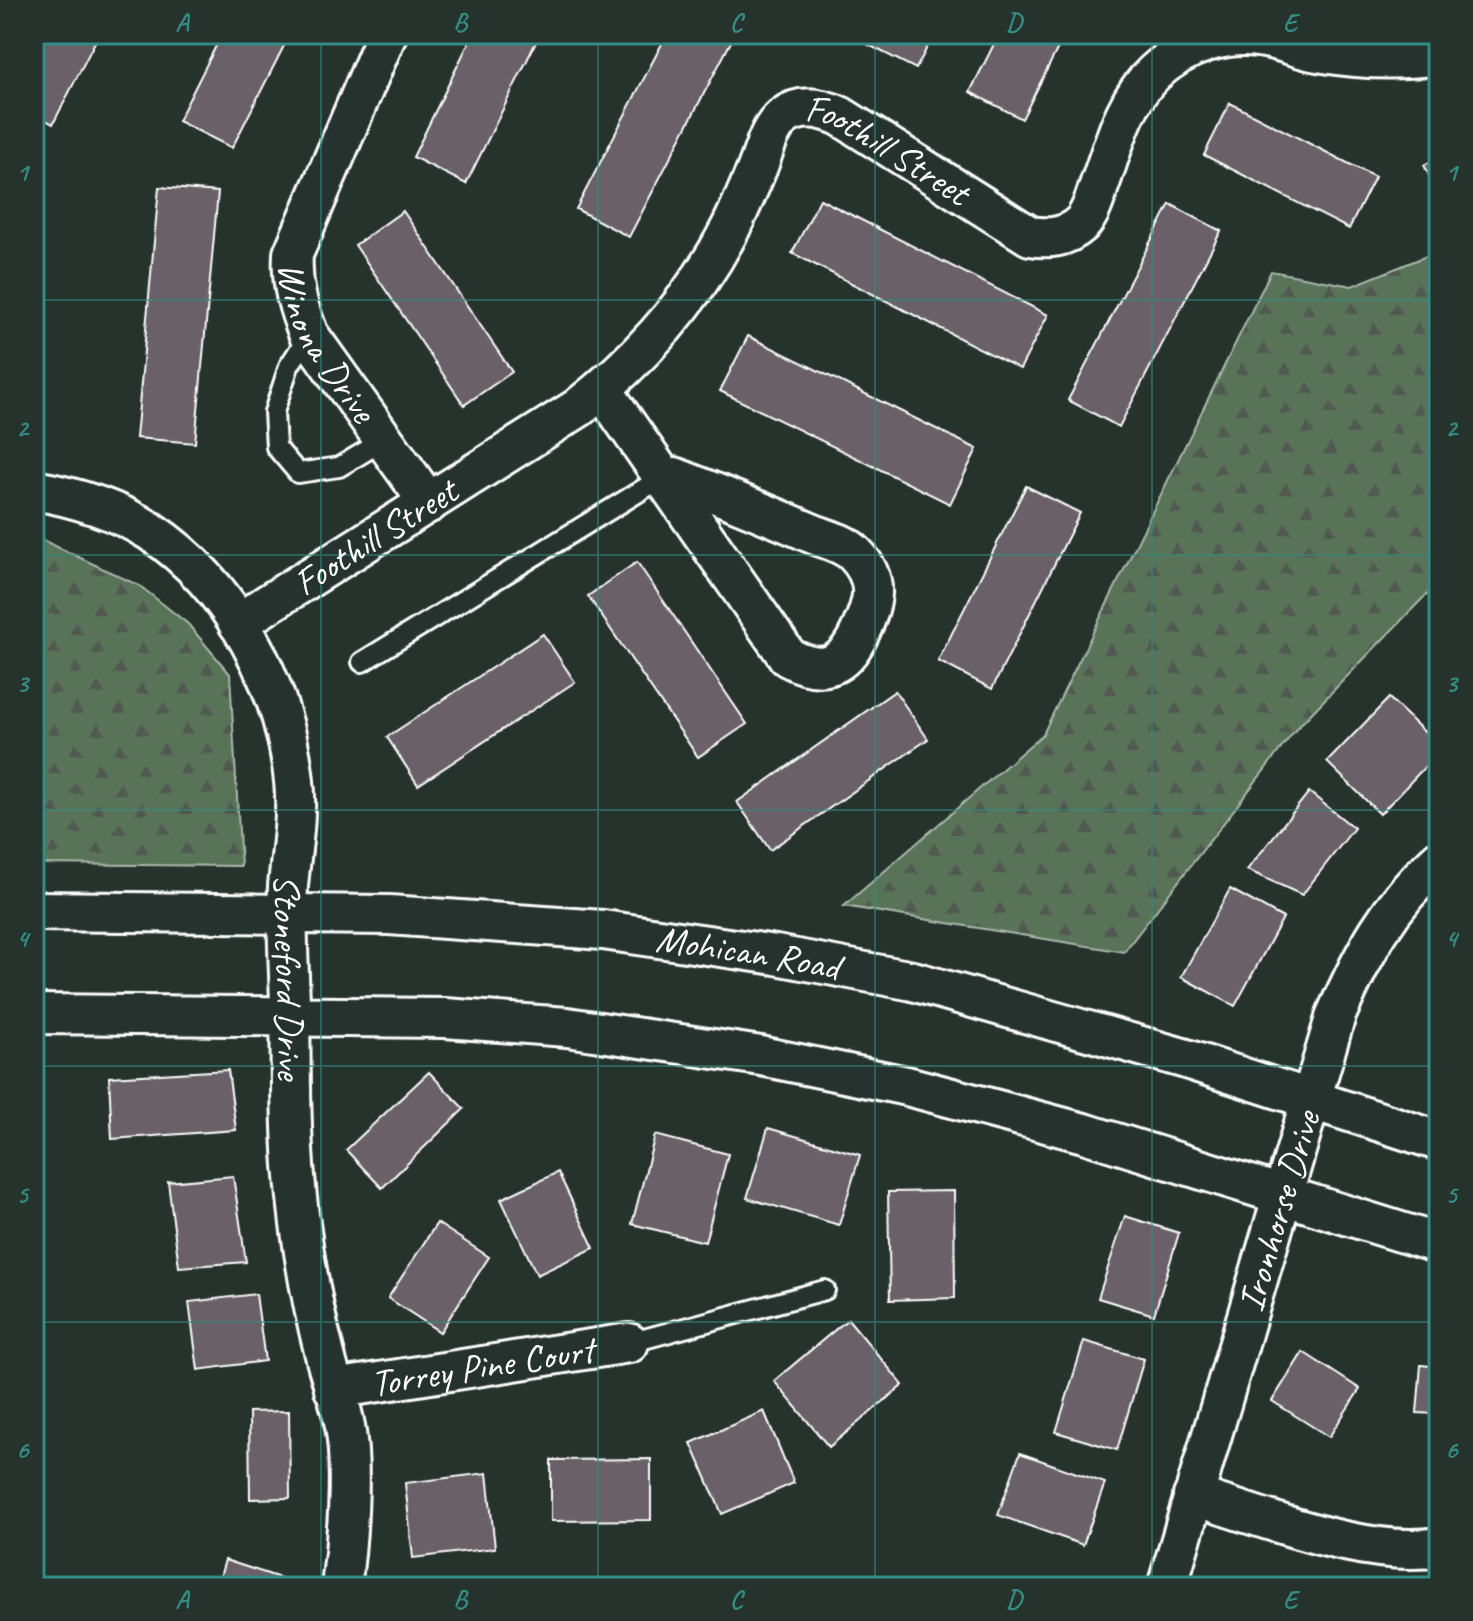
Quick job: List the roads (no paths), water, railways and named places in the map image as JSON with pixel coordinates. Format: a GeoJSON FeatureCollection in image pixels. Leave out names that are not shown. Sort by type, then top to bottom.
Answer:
{"type":"FeatureCollection","features":[{"type":"Feature","properties":{"kind":"street","name":"Winona Drive"},"geometry":{"type":"LineString","coordinates":[[387,34],[293,254],[292,273],[297,305],[309,335],[429,503]]}},
{"type":"Feature","properties":{"kind":"street","name":"Foothill Street"},"geometry":{"type":"LineString","coordinates":[[238,623],[578,408],[602,389],[655,337],[696,285],[730,228],[772,130],[784,116],[801,108],[824,108],[1030,236],[1049,239],[1067,234],[1083,222],[1094,202],[1131,99],[1154,73],[1181,53],[1226,36],[1264,37],[1316,52],[1369,58],[1439,55]]}},
{"type":"Feature","properties":{"kind":"street"},"geometry":{"type":"LineString","coordinates":[[602,389],[663,477],[788,657],[804,666],[822,667],[837,663],[851,651],[872,608],[873,586],[866,566],[852,550],[731,499],[674,477],[663,477]]}},
{"type":"Feature","properties":{"kind":"street","name":"Stoneford Drive"},"geometry":{"type":"LineString","coordinates":[[34,490],[66,495],[109,510],[149,531],[194,568],[211,585],[238,623],[264,670],[282,719],[294,782],[295,834],[288,887],[294,1164],[305,1259],[345,1426],[348,1490],[341,1587]]}},
{"type":"Feature","properties":{"kind":"street","name":"Ironhorse Drive"},"geometry":{"type":"LineString","coordinates":[[1167,1587],[1336,1015],[1363,954],[1395,907],[1439,860]]}},
{"type":"Feature","properties":{"kind":"street","name":"Mohican Road"},"geometry":{"type":"LineString","coordinates":[[34,911],[389,915],[603,930],[776,955],[913,981],[1183,1058],[1439,1141]]}},
{"type":"Feature","properties":{"kind":"street"},"geometry":{"type":"LineString","coordinates":[[34,1014],[445,1018],[567,1027],[761,1056],[907,1086],[1084,1133],[1439,1244]]}},
{"type":"Feature","properties":{"kind":"street","name":"Torrey Pine Court"},"geometry":{"type":"LineString","coordinates":[[334,1389],[629,1343]]}},
{"type":"Feature","properties":{"kind":"street"},"geometry":{"type":"LineString","coordinates":[[1193,1496],[1336,1539],[1384,1548],[1439,1547]]}},
{"type":"Feature","properties":{"kind":"lane"},"geometry":{"type":"LineString","coordinates":[[309,335],[289,366],[274,412],[276,447],[298,473],[339,467],[384,440]]}},
{"type":"Feature","properties":{"kind":"lane"},"geometry":{"type":"LineString","coordinates":[[362,662],[663,477]]}},
{"type":"Feature","properties":{"kind":"lane"},"geometry":{"type":"LineString","coordinates":[[629,1343],[825,1290]]}}]}
